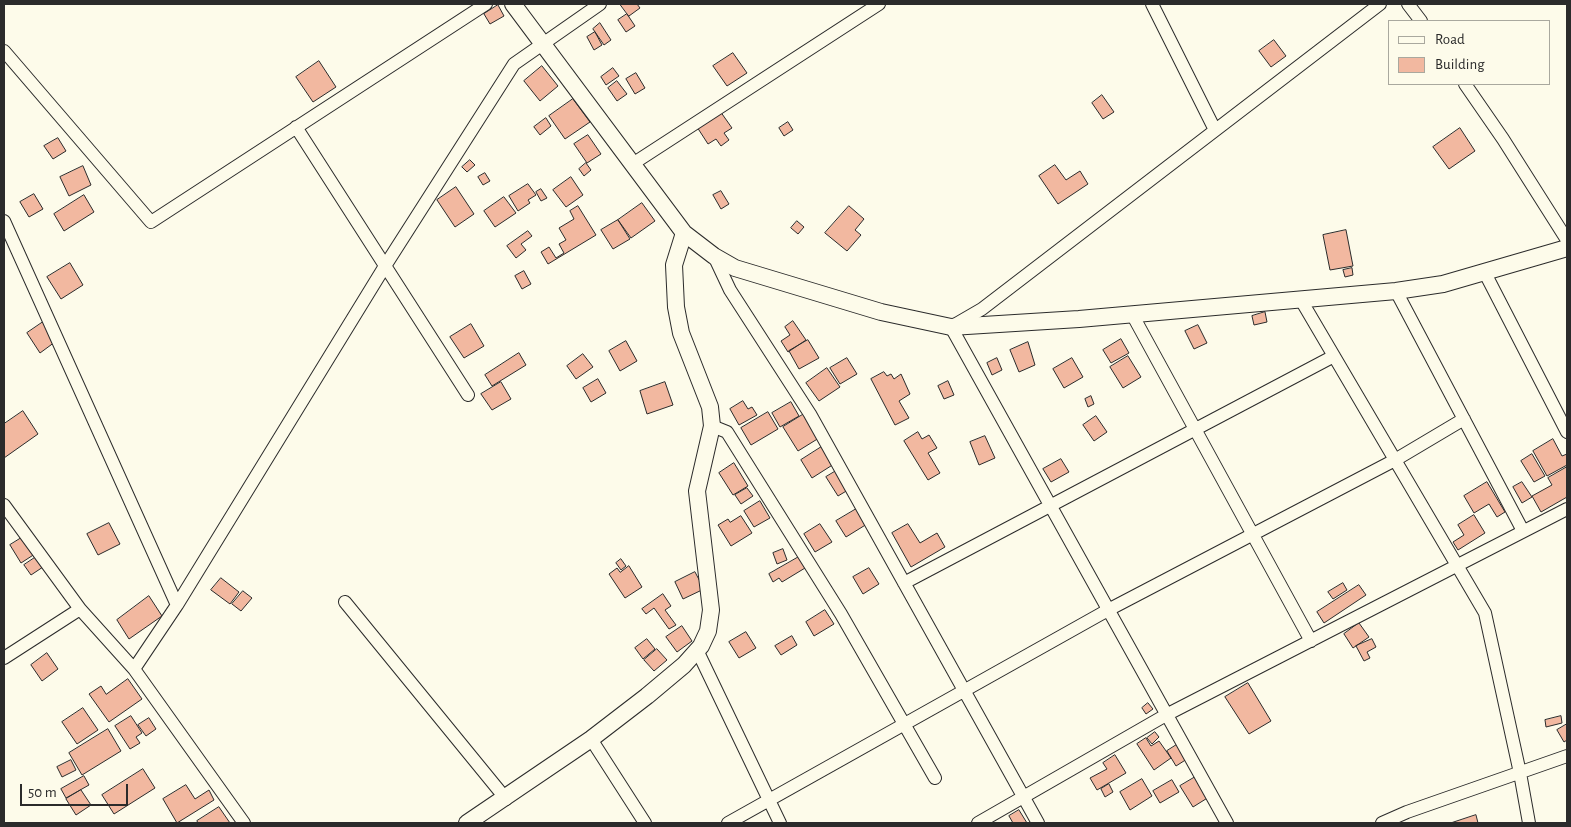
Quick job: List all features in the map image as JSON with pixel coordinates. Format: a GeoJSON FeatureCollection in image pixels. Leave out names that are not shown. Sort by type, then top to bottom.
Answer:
{"type":"FeatureCollection","features":[{"type":"Feature","properties":{"kind":"street"},"geometry":{"type":"LineString","coordinates":[[4,50],[151,222],[486,4]]}},
{"type":"Feature","properties":{"kind":"street"},"geometry":{"type":"LineString","coordinates":[[514,4],[634,163],[684,233],[714,256],[736,268],[881,312],[951,327],[1396,292],[1443,284],[1567,248]]}},
{"type":"Feature","properties":{"kind":"street"},"geometry":{"type":"LineString","coordinates":[[134,669],[177,605],[385,266],[514,64],[600,4]]}},
{"type":"Feature","properties":{"kind":"street"},"geometry":{"type":"LineString","coordinates":[[634,163],[879,4]]}},
{"type":"Feature","properties":{"kind":"street"},"geometry":{"type":"LineString","coordinates":[[1152,4],[1215,130]]}},
{"type":"Feature","properties":{"kind":"street"},"geometry":{"type":"LineString","coordinates":[[951,327],[982,309],[1380,4]]}},
{"type":"Feature","properties":{"kind":"street"},"geometry":{"type":"LineString","coordinates":[[1408,4],[1420,20]]}},
{"type":"Feature","properties":{"kind":"street"},"geometry":{"type":"LineString","coordinates":[[1465,85],[1503,139],[1567,240]]}},
{"type":"Feature","properties":{"kind":"street"},"geometry":{"type":"LineString","coordinates":[[296,127],[468,395]]}},
{"type":"Feature","properties":{"kind":"street"},"geometry":{"type":"LineString","coordinates":[[4,221],[177,605]]}},
{"type":"Feature","properties":{"kind":"street"},"geometry":{"type":"LineString","coordinates":[[467,823],[591,739],[684,665],[697,650],[708,631],[711,610],[697,491],[712,426],[710,407],[681,333],[676,307],[674,265],[684,233]]}},
{"type":"Feature","properties":{"kind":"street"},"geometry":{"type":"LineString","coordinates":[[714,256],[730,290],[810,414],[1038,823]]}},
{"type":"Feature","properties":{"kind":"street"},"geometry":{"type":"LineString","coordinates":[[1485,273],[1567,432]]}},
{"type":"Feature","properties":{"kind":"street"},"geometry":{"type":"LineString","coordinates":[[1396,292],[1523,531]]}},
{"type":"Feature","properties":{"kind":"street"},"geometry":{"type":"LineString","coordinates":[[1301,300],[1485,613],[1529,823]]}},
{"type":"Feature","properties":{"kind":"street"},"geometry":{"type":"LineString","coordinates":[[1132,314],[1311,641]]}},
{"type":"Feature","properties":{"kind":"street"},"geometry":{"type":"LineString","coordinates":[[951,327],[1227,823]]}},
{"type":"Feature","properties":{"kind":"street"},"geometry":{"type":"LineString","coordinates":[[904,583],[1334,356]]}},
{"type":"Feature","properties":{"kind":"street"},"geometry":{"type":"LineString","coordinates":[[728,823],[1108,610],[1253,536],[1395,460],[1464,419]]}},
{"type":"Feature","properties":{"kind":"street"},"geometry":{"type":"LineString","coordinates":[[712,426],[727,432],[841,614],[935,778]]}},
{"type":"Feature","properties":{"kind":"street"},"geometry":{"type":"LineString","coordinates":[[4,505],[80,609],[134,669],[244,823]]}},
{"type":"Feature","properties":{"kind":"street"},"geometry":{"type":"LineString","coordinates":[[978,823],[1166,714],[1567,509]]}},
{"type":"Feature","properties":{"kind":"street"},"geometry":{"type":"LineString","coordinates":[[345,602],[506,798]]}},
{"type":"Feature","properties":{"kind":"street"},"geometry":{"type":"LineString","coordinates":[[4,658],[80,609]]}},
{"type":"Feature","properties":{"kind":"street"},"geometry":{"type":"LineString","coordinates":[[697,650],[780,823]]}},
{"type":"Feature","properties":{"kind":"street"},"geometry":{"type":"LineString","coordinates":[[591,739],[645,823]]}},
{"type":"Feature","properties":{"kind":"street"},"geometry":{"type":"LineString","coordinates":[[1382,823],[1407,812],[1567,756]]}},
{"type":"Feature","properties":{"kind":"building"},"geometry":{"type":"Polygon","coordinates":[[[620,4],[637,4],[640,8],[629,16],[620,4]]]}},
{"type":"Feature","properties":{"kind":"building"},"geometry":{"type":"Polygon","coordinates":[[[498,5],[504,16],[490,24],[484,14],[498,5]]]}},
{"type":"Feature","properties":{"kind":"building"},"geometry":{"type":"Polygon","coordinates":[[[627,14],[635,26],[626,32],[618,20],[627,14]]]}},
{"type":"Feature","properties":{"kind":"building"},"geometry":{"type":"Polygon","coordinates":[[[600,23],[611,40],[604,45],[593,29],[600,23]]]}},
{"type":"Feature","properties":{"kind":"building"},"geometry":{"type":"Polygon","coordinates":[[[595,32],[602,45],[594,50],[587,37],[595,32]]]}},
{"type":"Feature","properties":{"kind":"building"},"geometry":{"type":"Polygon","coordinates":[[[1274,40],[1286,56],[1271,67],[1259,51],[1274,40]]]}},
{"type":"Feature","properties":{"kind":"building"},"geometry":{"type":"Polygon","coordinates":[[[733,53],[747,73],[727,86],[713,66],[733,53]]]}},
{"type":"Feature","properties":{"kind":"building"},"geometry":{"type":"Polygon","coordinates":[[[319,61],[336,87],[313,102],[296,77],[319,61]]]}},
{"type":"Feature","properties":{"kind":"building"},"geometry":{"type":"Polygon","coordinates":[[[542,66],[558,86],[540,101],[524,81],[542,66]]]}},
{"type":"Feature","properties":{"kind":"building"},"geometry":{"type":"Polygon","coordinates":[[[613,68],[619,76],[606,85],[601,77],[613,68]]]}},
{"type":"Feature","properties":{"kind":"building"},"geometry":{"type":"Polygon","coordinates":[[[636,73],[645,88],[635,94],[626,79],[636,73]]]}},
{"type":"Feature","properties":{"kind":"building"},"geometry":{"type":"Polygon","coordinates":[[[617,81],[627,94],[617,101],[608,88],[617,81]]]}},
{"type":"Feature","properties":{"kind":"building"},"geometry":{"type":"Polygon","coordinates":[[[1102,95],[1114,112],[1103,119],[1092,103],[1102,95]]]}},
{"type":"Feature","properties":{"kind":"building"},"geometry":{"type":"Polygon","coordinates":[[[573,99],[590,122],[565,139],[549,116],[573,99]]]}},
{"type":"Feature","properties":{"kind":"building"},"geometry":{"type":"Polygon","coordinates":[[[720,111],[732,128],[724,133],[729,140],[721,146],[716,139],[708,144],[697,127],[720,111]]]}},
{"type":"Feature","properties":{"kind":"building"},"geometry":{"type":"Polygon","coordinates":[[[546,118],[551,126],[540,135],[534,127],[546,118]]]}},
{"type":"Feature","properties":{"kind":"building"},"geometry":{"type":"Polygon","coordinates":[[[788,122],[793,130],[784,136],[779,128],[788,122]]]}},
{"type":"Feature","properties":{"kind":"building"},"geometry":{"type":"Polygon","coordinates":[[[1460,128],[1475,151],[1449,169],[1433,147],[1460,128]]]}},
{"type":"Feature","properties":{"kind":"building"},"geometry":{"type":"Polygon","coordinates":[[[588,135],[601,154],[587,163],[574,144],[588,135]]]}},
{"type":"Feature","properties":{"kind":"building"},"geometry":{"type":"Polygon","coordinates":[[[58,138],[66,151],[53,159],[44,146],[58,138]]]}},
{"type":"Feature","properties":{"kind":"building"},"geometry":{"type":"Polygon","coordinates":[[[470,160],[475,165],[467,172],[462,167],[470,160]]]}},
{"type":"Feature","properties":{"kind":"building"},"geometry":{"type":"Polygon","coordinates":[[[586,163],[591,170],[584,176],[579,169],[586,163]]]}},
{"type":"Feature","properties":{"kind":"building"},"geometry":{"type":"Polygon","coordinates":[[[1055,165],[1066,180],[1080,171],[1088,184],[1058,204],[1039,176],[1055,165]]]}},
{"type":"Feature","properties":{"kind":"building"},"geometry":{"type":"Polygon","coordinates":[[[83,166],[91,185],[69,196],[60,177],[83,166]]]}},
{"type":"Feature","properties":{"kind":"building"},"geometry":{"type":"Polygon","coordinates":[[[485,173],[490,181],[483,185],[478,177],[485,173]]]}},
{"type":"Feature","properties":{"kind":"building"},"geometry":{"type":"Polygon","coordinates":[[[571,177],[583,195],[566,207],[553,190],[571,177]]]}},
{"type":"Feature","properties":{"kind":"building"},"geometry":{"type":"Polygon","coordinates":[[[528,184],[536,195],[528,200],[530,203],[518,211],[509,196],[528,184]]]}},
{"type":"Feature","properties":{"kind":"building"},"geometry":{"type":"Polygon","coordinates":[[[456,187],[474,214],[455,227],[437,200],[456,187]]]}},
{"type":"Feature","properties":{"kind":"building"},"geometry":{"type":"Polygon","coordinates":[[[541,189],[547,198],[541,201],[536,192],[541,189]]]}},
{"type":"Feature","properties":{"kind":"building"},"geometry":{"type":"Polygon","coordinates":[[[721,191],[729,204],[721,209],[713,195],[721,191]]]}},
{"type":"Feature","properties":{"kind":"building"},"geometry":{"type":"Polygon","coordinates":[[[34,194],[43,209],[29,217],[20,202],[34,194]]]}},
{"type":"Feature","properties":{"kind":"building"},"geometry":{"type":"Polygon","coordinates":[[[84,195],[94,212],[64,231],[54,214],[84,195]]]}},
{"type":"Feature","properties":{"kind":"building"},"geometry":{"type":"Polygon","coordinates":[[[504,197],[516,213],[495,227],[484,211],[504,197]]]}},
{"type":"Feature","properties":{"kind":"building"},"geometry":{"type":"Polygon","coordinates":[[[642,203],[655,221],[631,238],[618,220],[642,203]]]}},
{"type":"Feature","properties":{"kind":"building"},"geometry":{"type":"Polygon","coordinates":[[[578,206],[596,235],[548,264],[541,252],[549,247],[556,258],[564,253],[559,244],[566,240],[559,228],[574,219],[570,211],[578,206]]]}},
{"type":"Feature","properties":{"kind":"building"},"geometry":{"type":"Polygon","coordinates":[[[849,206],[864,219],[855,230],[861,235],[847,251],[825,233],[849,206]]]}},
{"type":"Feature","properties":{"kind":"building"},"geometry":{"type":"Polygon","coordinates":[[[618,220],[630,239],[613,249],[601,230],[618,220]]]}},
{"type":"Feature","properties":{"kind":"building"},"geometry":{"type":"Polygon","coordinates":[[[797,221],[804,227],[798,234],[791,228],[797,221]]]}},
{"type":"Feature","properties":{"kind":"building"},"geometry":{"type":"Polygon","coordinates":[[[1346,230],[1353,266],[1330,270],[1323,235],[1346,230]]]}},
{"type":"Feature","properties":{"kind":"building"},"geometry":{"type":"Polygon","coordinates":[[[528,231],[532,236],[521,244],[526,250],[516,258],[507,246],[528,231]]]}},
{"type":"Feature","properties":{"kind":"building"},"geometry":{"type":"Polygon","coordinates":[[[70,263],[83,285],[61,299],[47,277],[70,263]]]}},
{"type":"Feature","properties":{"kind":"building"},"geometry":{"type":"Polygon","coordinates":[[[1352,268],[1353,275],[1345,277],[1343,270],[1352,268]]]}},
{"type":"Feature","properties":{"kind":"building"},"geometry":{"type":"Polygon","coordinates":[[[524,271],[531,284],[522,289],[515,276],[524,271]]]}},
{"type":"Feature","properties":{"kind":"building"},"geometry":{"type":"Polygon","coordinates":[[[1265,312],[1267,322],[1254,325],[1252,316],[1265,312]]]}},
{"type":"Feature","properties":{"kind":"building"},"geometry":{"type":"Polygon","coordinates":[[[46,320],[59,339],[40,353],[27,333],[46,320]]]}},
{"type":"Feature","properties":{"kind":"building"},"geometry":{"type":"Polygon","coordinates":[[[793,321],[806,340],[788,352],[781,341],[790,335],[785,327],[793,321]]]}},
{"type":"Feature","properties":{"kind":"building"},"geometry":{"type":"Polygon","coordinates":[[[471,324],[484,346],[464,358],[450,337],[471,324]]]}},
{"type":"Feature","properties":{"kind":"building"},"geometry":{"type":"Polygon","coordinates":[[[1198,325],[1207,343],[1194,349],[1185,331],[1198,325]]]}},
{"type":"Feature","properties":{"kind":"building"},"geometry":{"type":"Polygon","coordinates":[[[1121,339],[1129,353],[1111,363],[1103,350],[1121,339]]]}},
{"type":"Feature","properties":{"kind":"building"},"geometry":{"type":"Polygon","coordinates":[[[808,340],[819,358],[799,369],[789,351],[808,340]]]}},
{"type":"Feature","properties":{"kind":"building"},"geometry":{"type":"Polygon","coordinates":[[[626,341],[637,361],[620,371],[609,351],[626,341]]]}},
{"type":"Feature","properties":{"kind":"building"},"geometry":{"type":"Polygon","coordinates":[[[1028,342],[1035,365],[1019,372],[1010,350],[1028,342]]]}},
{"type":"Feature","properties":{"kind":"building"},"geometry":{"type":"Polygon","coordinates":[[[519,353],[526,365],[492,386],[485,375],[519,353]]]}},
{"type":"Feature","properties":{"kind":"building"},"geometry":{"type":"Polygon","coordinates":[[[583,354],[593,367],[576,379],[567,366],[583,354]]]}},
{"type":"Feature","properties":{"kind":"building"},"geometry":{"type":"Polygon","coordinates":[[[1128,356],[1141,377],[1123,388],[1110,367],[1128,356]]]}},
{"type":"Feature","properties":{"kind":"building"},"geometry":{"type":"Polygon","coordinates":[[[847,358],[857,374],[840,384],[830,368],[847,358]]]}},
{"type":"Feature","properties":{"kind":"building"},"geometry":{"type":"Polygon","coordinates":[[[997,358],[1002,370],[992,375],[987,363],[997,358]]]}},
{"type":"Feature","properties":{"kind":"building"},"geometry":{"type":"Polygon","coordinates":[[[1072,358],[1083,377],[1064,388],[1053,369],[1072,358]]]}},
{"type":"Feature","properties":{"kind":"building"},"geometry":{"type":"Polygon","coordinates":[[[827,368],[840,387],[819,401],[806,383],[827,368]]]}},
{"type":"Feature","properties":{"kind":"building"},"geometry":{"type":"Polygon","coordinates":[[[884,372],[887,376],[891,374],[894,379],[901,374],[910,394],[899,401],[909,418],[895,425],[871,379],[884,372]]]}},
{"type":"Feature","properties":{"kind":"building"},"geometry":{"type":"Polygon","coordinates":[[[598,379],[606,393],[591,402],[583,388],[598,379]]]}},
{"type":"Feature","properties":{"kind":"building"},"geometry":{"type":"Polygon","coordinates":[[[948,381],[954,395],[944,399],[938,386],[948,381]]]}},
{"type":"Feature","properties":{"kind":"building"},"geometry":{"type":"Polygon","coordinates":[[[501,382],[511,399],[492,410],[481,394],[501,382]]]}},
{"type":"Feature","properties":{"kind":"building"},"geometry":{"type":"Polygon","coordinates":[[[665,382],[673,405],[647,414],[640,391],[665,382]]]}},
{"type":"Feature","properties":{"kind":"building"},"geometry":{"type":"Polygon","coordinates":[[[1091,396],[1094,404],[1088,407],[1085,399],[1091,396]]]}},
{"type":"Feature","properties":{"kind":"building"},"geometry":{"type":"Polygon","coordinates":[[[743,401],[748,409],[752,407],[757,415],[739,425],[730,409],[743,401]]]}},
{"type":"Feature","properties":{"kind":"building"},"geometry":{"type":"Polygon","coordinates":[[[791,402],[799,416],[780,427],[772,413],[791,402]]]}},
{"type":"Feature","properties":{"kind":"building"},"geometry":{"type":"Polygon","coordinates":[[[23,411],[38,434],[4,458],[4,424],[23,411]]]}},
{"type":"Feature","properties":{"kind":"building"},"geometry":{"type":"Polygon","coordinates":[[[768,412],[778,429],[751,445],[741,428],[768,412]]]}},
{"type":"Feature","properties":{"kind":"building"},"geometry":{"type":"Polygon","coordinates":[[[804,414],[819,438],[798,451],[783,427],[804,414]]]}},
{"type":"Feature","properties":{"kind":"building"},"geometry":{"type":"Polygon","coordinates":[[[1096,416],[1107,432],[1094,441],[1083,425],[1096,416]]]}},
{"type":"Feature","properties":{"kind":"building"},"geometry":{"type":"Polygon","coordinates":[[[918,432],[922,439],[929,435],[937,448],[928,453],[940,473],[928,480],[904,441],[918,432]]]}},
{"type":"Feature","properties":{"kind":"building"},"geometry":{"type":"Polygon","coordinates":[[[985,436],[995,458],[979,465],[970,442],[985,436]]]}},
{"type":"Feature","properties":{"kind":"building"},"geometry":{"type":"Polygon","coordinates":[[[1553,439],[1562,456],[1567,454],[1567,465],[1547,476],[1533,451],[1553,439]]]}},
{"type":"Feature","properties":{"kind":"building"},"geometry":{"type":"Polygon","coordinates":[[[823,446],[834,464],[812,478],[801,460],[823,446]]]}},
{"type":"Feature","properties":{"kind":"building"},"geometry":{"type":"Polygon","coordinates":[[[1532,454],[1545,476],[1534,482],[1521,461],[1532,454]]]}},
{"type":"Feature","properties":{"kind":"building"},"geometry":{"type":"Polygon","coordinates":[[[1061,459],[1069,472],[1051,482],[1043,469],[1061,459]]]}},
{"type":"Feature","properties":{"kind":"building"},"geometry":{"type":"Polygon","coordinates":[[[734,463],[748,486],[733,495],[719,473],[734,463]]]}},
{"type":"Feature","properties":{"kind":"building"},"geometry":{"type":"Polygon","coordinates":[[[1567,467],[1567,497],[1541,512],[1532,496],[1552,485],[1548,478],[1567,467]]]}},
{"type":"Feature","properties":{"kind":"building"},"geometry":{"type":"Polygon","coordinates":[[[836,471],[848,490],[838,496],[826,477],[836,471]]]}},
{"type":"Feature","properties":{"kind":"building"},"geometry":{"type":"Polygon","coordinates":[[[1487,482],[1505,512],[1497,517],[1489,504],[1474,513],[1464,496],[1487,482]]]}},
{"type":"Feature","properties":{"kind":"building"},"geometry":{"type":"Polygon","coordinates":[[[1522,482],[1532,497],[1522,503],[1513,487],[1522,482]]]}},
{"type":"Feature","properties":{"kind":"building"},"geometry":{"type":"Polygon","coordinates":[[[747,488],[753,496],[741,504],[735,495],[747,488]]]}},
{"type":"Feature","properties":{"kind":"building"},"geometry":{"type":"Polygon","coordinates":[[[760,501],[770,518],[754,527],[744,511],[760,501]]]}},
{"type":"Feature","properties":{"kind":"building"},"geometry":{"type":"Polygon","coordinates":[[[858,508],[867,524],[846,537],[836,521],[858,508]]]}},
{"type":"Feature","properties":{"kind":"building"},"geometry":{"type":"Polygon","coordinates":[[[1474,515],[1485,533],[1458,550],[1453,542],[1464,535],[1458,525],[1474,515]]]}},
{"type":"Feature","properties":{"kind":"building"},"geometry":{"type":"Polygon","coordinates":[[[741,516],[752,533],[731,546],[718,525],[728,519],[730,522],[741,516]]]}},
{"type":"Feature","properties":{"kind":"building"},"geometry":{"type":"Polygon","coordinates":[[[109,523],[120,544],[98,555],[87,534],[109,523]]]}},
{"type":"Feature","properties":{"kind":"building"},"geometry":{"type":"Polygon","coordinates":[[[820,524],[832,542],[815,552],[804,534],[820,524]]]}},
{"type":"Feature","properties":{"kind":"building"},"geometry":{"type":"Polygon","coordinates":[[[908,524],[920,543],[937,533],[945,547],[911,567],[892,533],[908,524]]]}},
{"type":"Feature","properties":{"kind":"building"},"geometry":{"type":"Polygon","coordinates":[[[31,532],[41,550],[21,563],[10,545],[31,532]]]}},
{"type":"Feature","properties":{"kind":"building"},"geometry":{"type":"Polygon","coordinates":[[[783,549],[787,560],[777,564],[773,553],[783,549]]]}},
{"type":"Feature","properties":{"kind":"building"},"geometry":{"type":"Polygon","coordinates":[[[804,554],[810,565],[782,582],[779,578],[773,582],[769,574],[804,554]]]}},
{"type":"Feature","properties":{"kind":"building"},"geometry":{"type":"Polygon","coordinates":[[[39,555],[46,565],[31,575],[24,565],[39,555]]]}},
{"type":"Feature","properties":{"kind":"building"},"geometry":{"type":"Polygon","coordinates":[[[621,559],[626,566],[621,570],[616,563],[621,559]]]}},
{"type":"Feature","properties":{"kind":"building"},"geometry":{"type":"Polygon","coordinates":[[[629,566],[642,587],[625,598],[609,574],[617,568],[620,572],[629,566]]]}},
{"type":"Feature","properties":{"kind":"building"},"geometry":{"type":"Polygon","coordinates":[[[869,568],[879,584],[863,594],[853,577],[869,568]]]}},
{"type":"Feature","properties":{"kind":"building"},"geometry":{"type":"Polygon","coordinates":[[[695,572],[704,589],[683,599],[675,582],[695,572]]]}},
{"type":"Feature","properties":{"kind":"building"},"geometry":{"type":"Polygon","coordinates":[[[221,578],[239,592],[230,604],[211,590],[221,578]]]}},
{"type":"Feature","properties":{"kind":"building"},"geometry":{"type":"Polygon","coordinates":[[[1343,583],[1347,590],[1333,599],[1328,592],[1343,583]]]}},
{"type":"Feature","properties":{"kind":"building"},"geometry":{"type":"Polygon","coordinates":[[[1359,585],[1366,595],[1324,623],[1317,612],[1359,585]]]}},
{"type":"Feature","properties":{"kind":"building"},"geometry":{"type":"Polygon","coordinates":[[[243,591],[252,598],[241,611],[232,604],[243,591]]]}},
{"type":"Feature","properties":{"kind":"building"},"geometry":{"type":"Polygon","coordinates":[[[663,594],[671,606],[665,610],[676,625],[669,629],[654,608],[646,614],[642,609],[663,594]]]}},
{"type":"Feature","properties":{"kind":"building"},"geometry":{"type":"Polygon","coordinates":[[[149,596],[162,616],[129,639],[117,620],[149,596]]]}},
{"type":"Feature","properties":{"kind":"building"},"geometry":{"type":"Polygon","coordinates":[[[825,610],[834,624],[814,636],[806,622],[825,610]]]}},
{"type":"Feature","properties":{"kind":"building"},"geometry":{"type":"Polygon","coordinates":[[[1359,623],[1369,637],[1353,648],[1344,634],[1359,623]]]}},
{"type":"Feature","properties":{"kind":"building"},"geometry":{"type":"Polygon","coordinates":[[[682,626],[692,641],[677,652],[666,637],[682,626]]]}},
{"type":"Feature","properties":{"kind":"building"},"geometry":{"type":"Polygon","coordinates":[[[746,632],[756,648],[739,658],[729,642],[746,632]]]}},
{"type":"Feature","properties":{"kind":"building"},"geometry":{"type":"Polygon","coordinates":[[[792,636],[797,645],[781,655],[775,646],[792,636]]]}},
{"type":"Feature","properties":{"kind":"building"},"geometry":{"type":"Polygon","coordinates":[[[647,639],[655,649],[643,659],[635,648],[647,639]]]}},
{"type":"Feature","properties":{"kind":"building"},"geometry":{"type":"Polygon","coordinates":[[[1372,639],[1376,647],[1367,652],[1370,658],[1364,661],[1356,646],[1372,639]]]}},
{"type":"Feature","properties":{"kind":"building"},"geometry":{"type":"Polygon","coordinates":[[[657,649],[667,660],[654,671],[644,660],[657,649]]]}},
{"type":"Feature","properties":{"kind":"building"},"geometry":{"type":"Polygon","coordinates":[[[47,653],[58,669],[42,681],[31,665],[47,653]]]}},
{"type":"Feature","properties":{"kind":"building"},"geometry":{"type":"Polygon","coordinates":[[[128,679],[142,699],[109,722],[89,694],[101,686],[106,694],[128,679]]]}},
{"type":"Feature","properties":{"kind":"building"},"geometry":{"type":"Polygon","coordinates":[[[1248,683],[1271,721],[1249,734],[1225,697],[1248,683]]]}},
{"type":"Feature","properties":{"kind":"building"},"geometry":{"type":"Polygon","coordinates":[[[1148,703],[1153,709],[1146,714],[1142,708],[1148,703]]]}},
{"type":"Feature","properties":{"kind":"building"},"geometry":{"type":"Polygon","coordinates":[[[83,708],[98,730],[77,744],[62,722],[83,708]]]}},
{"type":"Feature","properties":{"kind":"building"},"geometry":{"type":"Polygon","coordinates":[[[131,716],[142,733],[136,737],[140,743],[130,749],[115,726],[131,716]]]}},
{"type":"Feature","properties":{"kind":"building"},"geometry":{"type":"Polygon","coordinates":[[[1561,716],[1562,723],[1546,727],[1545,720],[1561,716]]]}},
{"type":"Feature","properties":{"kind":"building"},"geometry":{"type":"Polygon","coordinates":[[[149,718],[156,729],[146,736],[138,725],[149,718]]]}},
{"type":"Feature","properties":{"kind":"building"},"geometry":{"type":"Polygon","coordinates":[[[1567,724],[1567,740],[1564,742],[1557,730],[1567,724]]]}},
{"type":"Feature","properties":{"kind":"building"},"geometry":{"type":"Polygon","coordinates":[[[108,729],[121,751],[82,775],[69,753],[108,729]]]}},
{"type":"Feature","properties":{"kind":"building"},"geometry":{"type":"Polygon","coordinates":[[[1155,732],[1159,737],[1152,744],[1147,738],[1155,732]]]}},
{"type":"Feature","properties":{"kind":"building"},"geometry":{"type":"Polygon","coordinates":[[[1146,738],[1151,746],[1159,741],[1171,758],[1154,770],[1137,744],[1146,738]]]}},
{"type":"Feature","properties":{"kind":"building"},"geometry":{"type":"Polygon","coordinates":[[[1178,744],[1187,759],[1176,766],[1167,751],[1178,744]]]}},
{"type":"Feature","properties":{"kind":"building"},"geometry":{"type":"Polygon","coordinates":[[[1115,755],[1126,773],[1097,790],[1090,778],[1107,769],[1103,763],[1115,755]]]}},
{"type":"Feature","properties":{"kind":"building"},"geometry":{"type":"Polygon","coordinates":[[[71,760],[76,770],[62,777],[57,767],[71,760]]]}},
{"type":"Feature","properties":{"kind":"building"},"geometry":{"type":"Polygon","coordinates":[[[143,769],[155,788],[114,814],[102,795],[143,769]]]}},
{"type":"Feature","properties":{"kind":"building"},"geometry":{"type":"Polygon","coordinates":[[[84,776],[89,785],[66,798],[61,789],[84,776]]]}},
{"type":"Feature","properties":{"kind":"building"},"geometry":{"type":"Polygon","coordinates":[[[1197,776],[1209,797],[1193,807],[1180,786],[1197,776]]]}},
{"type":"Feature","properties":{"kind":"building"},"geometry":{"type":"Polygon","coordinates":[[[1142,779],[1152,796],[1130,810],[1120,792],[1142,779]]]}},
{"type":"Feature","properties":{"kind":"building"},"geometry":{"type":"Polygon","coordinates":[[[1172,780],[1179,792],[1160,803],[1153,791],[1172,780]]]}},
{"type":"Feature","properties":{"kind":"building"},"geometry":{"type":"Polygon","coordinates":[[[1109,784],[1113,792],[1105,797],[1101,789],[1109,784]]]}},
{"type":"Feature","properties":{"kind":"building"},"geometry":{"type":"Polygon","coordinates":[[[186,785],[195,799],[209,790],[214,800],[177,823],[163,799],[186,785]]]}},
{"type":"Feature","properties":{"kind":"building"},"geometry":{"type":"Polygon","coordinates":[[[81,790],[91,805],[76,815],[66,799],[81,790]]]}},
{"type":"Feature","properties":{"kind":"building"},"geometry":{"type":"Polygon","coordinates":[[[219,807],[230,823],[198,823],[197,821],[219,807]]]}},
{"type":"Feature","properties":{"kind":"building"},"geometry":{"type":"Polygon","coordinates":[[[1019,810],[1027,823],[1013,823],[1009,816],[1019,810]]]}},
{"type":"Feature","properties":{"kind":"building"},"geometry":{"type":"Polygon","coordinates":[[[1476,815],[1478,823],[1451,823],[1476,815]]]}}]}
